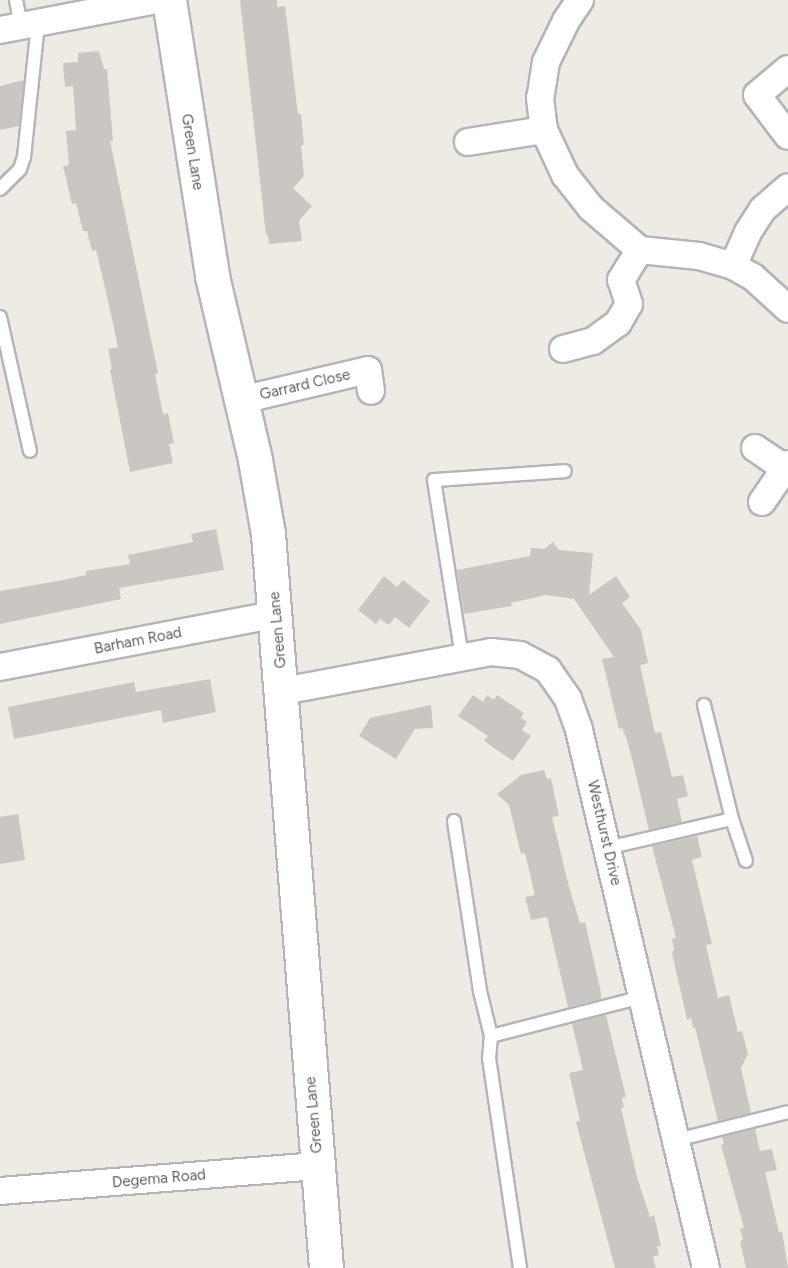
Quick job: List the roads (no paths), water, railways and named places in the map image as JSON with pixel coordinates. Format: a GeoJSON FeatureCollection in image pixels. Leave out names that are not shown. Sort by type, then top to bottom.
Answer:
{"type":"FeatureCollection","features":[{"type":"Feature","properties":{"kind":"main road","name":"Green Lane"},"geometry":{"type":"LineString","coordinates":[[169,0],[212,276],[241,400],[268,534],[277,614],[326,1268]]}},
{"type":"Feature","properties":{"kind":"street"},"geometry":{"type":"LineString","coordinates":[[20,26],[157,0]]}},
{"type":"Feature","properties":{"kind":"street"},"geometry":{"type":"LineString","coordinates":[[580,0],[566,21],[546,62],[540,98],[544,130],[565,175],[585,200],[640,250],[699,256],[733,266],[753,277],[788,309]]}},
{"type":"Feature","properties":{"kind":"street"},"geometry":{"type":"LineString","coordinates":[[788,69],[757,95],[788,136]]}},
{"type":"Feature","properties":{"kind":"street"},"geometry":{"type":"LineString","coordinates":[[468,142],[544,130]]}},
{"type":"Feature","properties":{"kind":"street"},"geometry":{"type":"LineString","coordinates":[[733,266],[748,232],[763,209],[788,187]]}},
{"type":"Feature","properties":{"kind":"street"},"geometry":{"type":"LineString","coordinates":[[563,349],[593,341],[618,323],[629,304],[621,280],[640,250]]}},
{"type":"Feature","properties":{"kind":"street","name":"Garrard Close"},"geometry":{"type":"LineString","coordinates":[[241,400],[369,371]]}},
{"type":"Feature","properties":{"kind":"street"},"geometry":{"type":"LineString","coordinates":[[755,448],[787,466],[762,502]]}},
{"type":"Feature","properties":{"kind":"street","name":"Barham Road"},"geometry":{"type":"LineString","coordinates":[[0,667],[277,614]]}},
{"type":"Feature","properties":{"kind":"street","name":"Westhurst Drive"},"geometry":{"type":"LineString","coordinates":[[283,691],[491,652],[520,655],[548,670],[568,699],[579,730],[706,1268]]}},
{"type":"Feature","properties":{"kind":"street","name":"Degema Road"},"geometry":{"type":"LineString","coordinates":[[0,1191],[318,1166]]}},
{"type":"Feature","properties":{"kind":"lane"},"geometry":{"type":"LineString","coordinates":[[0,189],[20,169],[24,157],[20,26],[16,0]]}},
{"type":"Feature","properties":{"kind":"lane"},"geometry":{"type":"LineString","coordinates":[[0,317],[30,451]]}},
{"type":"Feature","properties":{"kind":"lane"},"geometry":{"type":"LineString","coordinates":[[462,657],[434,480],[565,471]]}},
{"type":"Feature","properties":{"kind":"lane"},"geometry":{"type":"LineString","coordinates":[[704,705],[732,819],[746,861]]}},
{"type":"Feature","properties":{"kind":"lane"},"geometry":{"type":"LineString","coordinates":[[607,848],[732,819]]}},
{"type":"Feature","properties":{"kind":"lane"},"geometry":{"type":"LineString","coordinates":[[454,821],[480,991],[491,1036],[489,1058],[520,1268]]}},
{"type":"Feature","properties":{"kind":"lane"},"geometry":{"type":"LineString","coordinates":[[491,1036],[642,997]]}},
{"type":"Feature","properties":{"kind":"lane"},"geometry":{"type":"LineString","coordinates":[[676,1140],[788,1112]]}}]}
